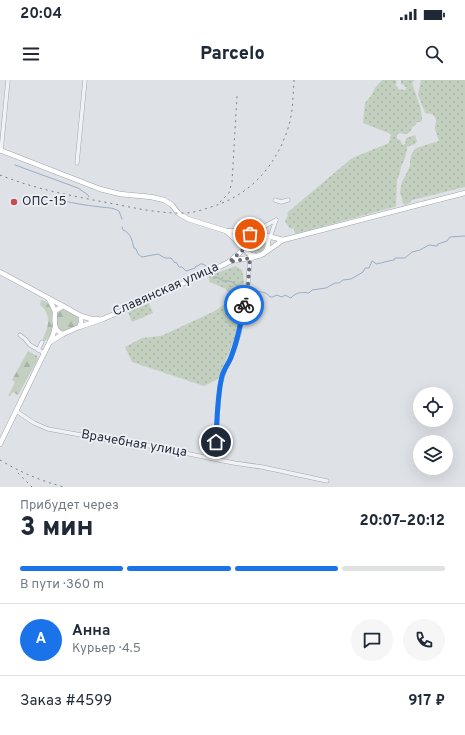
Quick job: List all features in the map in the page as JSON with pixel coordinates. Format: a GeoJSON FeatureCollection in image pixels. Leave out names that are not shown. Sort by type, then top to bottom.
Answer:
{"type":"FeatureCollection","features":[{"type":"Feature","properties":{"kind":"main road"},"geometry":{"type":"LineString","coordinates":[[1,151],[100,189],[120,194],[164,200],[172,205],[183,217],[226,231],[254,232],[283,240]]}},
{"type":"Feature","properties":{"kind":"main road"},"geometry":{"type":"LineString","coordinates":[[226,231],[251,255],[261,255],[283,240],[465,194]]}},
{"type":"Feature","properties":{"kind":"main road"},"geometry":{"type":"LineString","coordinates":[[245,248],[244,243],[246,238],[254,232]]}},
{"type":"Feature","properties":{"kind":"main road"},"geometry":{"type":"LineString","coordinates":[[261,255],[268,248],[268,243],[264,235]]}},
{"type":"Feature","properties":{"kind":"main road","name":"Славянская улица"},"geometry":{"type":"LineString","coordinates":[[79,327],[103,319],[207,273],[229,262],[245,248]]}},
{"type":"Feature","properties":{"kind":"main road","name":"Славянская улица"},"geometry":{"type":"LineString","coordinates":[[229,262],[261,255]]}},
{"type":"Feature","properties":{"kind":"main road"},"geometry":{"type":"LineString","coordinates":[[0,272],[81,316],[91,319],[103,319]]}},
{"type":"Feature","properties":{"kind":"main road"},"geometry":{"type":"LineString","coordinates":[[0,444],[53,335],[55,327],[55,311],[49,299]]}},
{"type":"Feature","properties":{"kind":"main road"},"geometry":{"type":"LineString","coordinates":[[55,311],[63,306]]}},
{"type":"Feature","properties":{"kind":"main road"},"geometry":{"type":"LineString","coordinates":[[49,343],[63,334],[79,327],[81,323],[81,316]]}},
{"type":"Feature","properties":{"kind":"main road"},"geometry":{"type":"LineString","coordinates":[[55,327],[57,331],[63,334]]}},
{"type":"Feature","properties":{"kind":"street"},"geometry":{"type":"LineString","coordinates":[[1,151],[8,80]]}},
{"type":"Feature","properties":{"kind":"street"},"geometry":{"type":"LineString","coordinates":[[77,163],[84,80]]}},
{"type":"Feature","properties":{"kind":"street"},"geometry":{"type":"LineString","coordinates":[[275,200],[281,202],[288,200]]}},
{"type":"Feature","properties":{"kind":"street"},"geometry":{"type":"LineString","coordinates":[[254,232],[276,220],[268,243]]}},
{"type":"Feature","properties":{"kind":"street"},"geometry":{"type":"LineString","coordinates":[[214,459],[220,385],[239,334],[248,284],[250,258]]}},
{"type":"Feature","properties":{"kind":"street"},"geometry":{"type":"LineString","coordinates":[[20,336],[30,345],[44,353]]}},
{"type":"Feature","properties":{"kind":"street"},"geometry":{"type":"LineString","coordinates":[[38,350],[42,342]]}},
{"type":"Feature","properties":{"kind":"street","name":"Врачебная улица"},"geometry":{"type":"LineString","coordinates":[[16,411],[34,423],[48,429],[120,442],[135,443],[234,464],[262,467],[327,481]]}},
{"type":"Feature","properties":{"kind":"green space"},"geometry":{"type":"Polygon","coordinates":[[[382,80],[396,80],[397,83],[395,85],[398,89],[405,90],[407,87],[401,84],[401,80],[415,80],[412,83],[421,109],[421,122],[417,122],[410,132],[406,134],[399,133],[397,135],[397,139],[400,140],[403,145],[405,144],[406,138],[415,135],[417,141],[415,144],[407,147],[405,158],[397,180],[396,206],[295,234],[294,229],[289,228],[285,221],[288,215],[287,213],[352,158],[389,143],[391,134],[363,123],[365,103],[382,80]]]}},
{"type":"Feature","properties":{"kind":"green space"},"geometry":{"type":"Polygon","coordinates":[[[421,80],[465,80],[465,187],[412,200],[405,205],[400,192],[402,182],[410,166],[412,153],[416,148],[439,141],[435,129],[436,119],[432,114],[425,113],[418,95],[421,80]]]}},
{"type":"Feature","properties":{"kind":"green space"},"geometry":{"type":"Polygon","coordinates":[[[256,235],[262,238],[265,244],[262,250],[256,253],[250,250],[247,244],[250,238],[256,235]]]}},
{"type":"Feature","properties":{"kind":"green space"},"geometry":{"type":"Polygon","coordinates":[[[236,266],[242,270],[244,281],[237,334],[218,379],[204,386],[132,362],[125,347],[142,338],[161,336],[213,312],[228,302],[229,295],[226,289],[210,282],[208,276],[236,266]]]}},
{"type":"Feature","properties":{"kind":"green space"},"geometry":{"type":"Polygon","coordinates":[[[41,300],[50,306],[54,319],[52,332],[49,338],[45,341],[43,339],[47,330],[48,318],[44,309],[40,305],[41,300]]]}},
{"type":"Feature","properties":{"kind":"green space"},"geometry":{"type":"Polygon","coordinates":[[[149,303],[153,313],[132,322],[128,312],[149,303]]]}},
{"type":"Feature","properties":{"kind":"green space"},"geometry":{"type":"Polygon","coordinates":[[[63,309],[78,316],[80,320],[78,327],[65,332],[59,329],[56,314],[63,309]]]}},
{"type":"Feature","properties":{"kind":"green space"},"geometry":{"type":"Polygon","coordinates":[[[28,351],[37,356],[38,359],[18,395],[13,392],[10,396],[8,396],[15,382],[12,380],[28,351]]]}},
{"type":"Feature","properties":{"kind":"waterway"},"geometry":{"type":"LineString","coordinates":[[15,165],[78,188],[89,197]]}},
{"type":"Feature","properties":{"kind":"waterway"},"geometry":{"type":"LineString","coordinates":[[55,198],[77,204],[114,209],[119,211],[122,219]]}},
{"type":"Feature","properties":{"kind":"waterway"},"geometry":{"type":"LineString","coordinates":[[122,227],[132,240],[134,248],[142,257],[158,254],[165,258],[171,258],[179,267],[182,267],[186,271],[195,268],[200,264],[206,266],[208,270]]}},
{"type":"Feature","properties":{"kind":"waterway"},"geometry":{"type":"LineString","coordinates":[[251,292],[264,293],[270,297],[276,295],[282,297],[285,295],[291,298],[297,294],[309,293],[312,290],[326,288],[343,280],[351,279],[363,272],[365,268],[369,268],[372,261],[376,264],[394,260],[395,258],[405,258],[412,252],[429,245],[437,246],[438,244],[447,241],[450,237],[465,236]]}},
{"type":"Feature","properties":{"kind":"waterway"},"geometry":{"type":"LineString","coordinates":[[209,274],[210,276],[219,278],[223,281],[232,282],[241,288],[241,291],[244,291]]}},
{"type":"Feature","properties":{"kind":"railway"},"geometry":{"type":"LineString","coordinates":[[0,175],[54,192],[148,210],[167,213],[187,213],[207,208],[228,201],[240,194],[252,185],[270,164],[278,152],[289,125],[292,109],[294,80]]}},
{"type":"Feature","properties":{"kind":"railway"},"geometry":{"type":"LineString","coordinates":[[220,202],[229,193],[232,182],[237,96]]}},
{"type":"Feature","properties":{"kind":"railway"},"geometry":{"type":"LineString","coordinates":[[0,460],[31,476],[64,487]]}},
{"type":"Feature","properties":{"kind":"railway"},"geometry":{"type":"LineString","coordinates":[[18,473],[32,487]]}},
{"type":"Feature","properties":{"kind":"way so far"},"geometry":{"type":"LineString","coordinates":[[244,305],[248,284],[250,258],[229,262],[245,248],[245,239],[250,234]]}},
{"type":"Feature","properties":{"kind":"place","name":"ОПС-15"},"geometry":{"type":"Point","coordinates":[14,202]}},
{"type":"Feature","properties":{"kind":"route"},"geometry":{"type":"LineString","coordinates":[[216,442],[220,385],[239,334],[244,305]]}}]}
